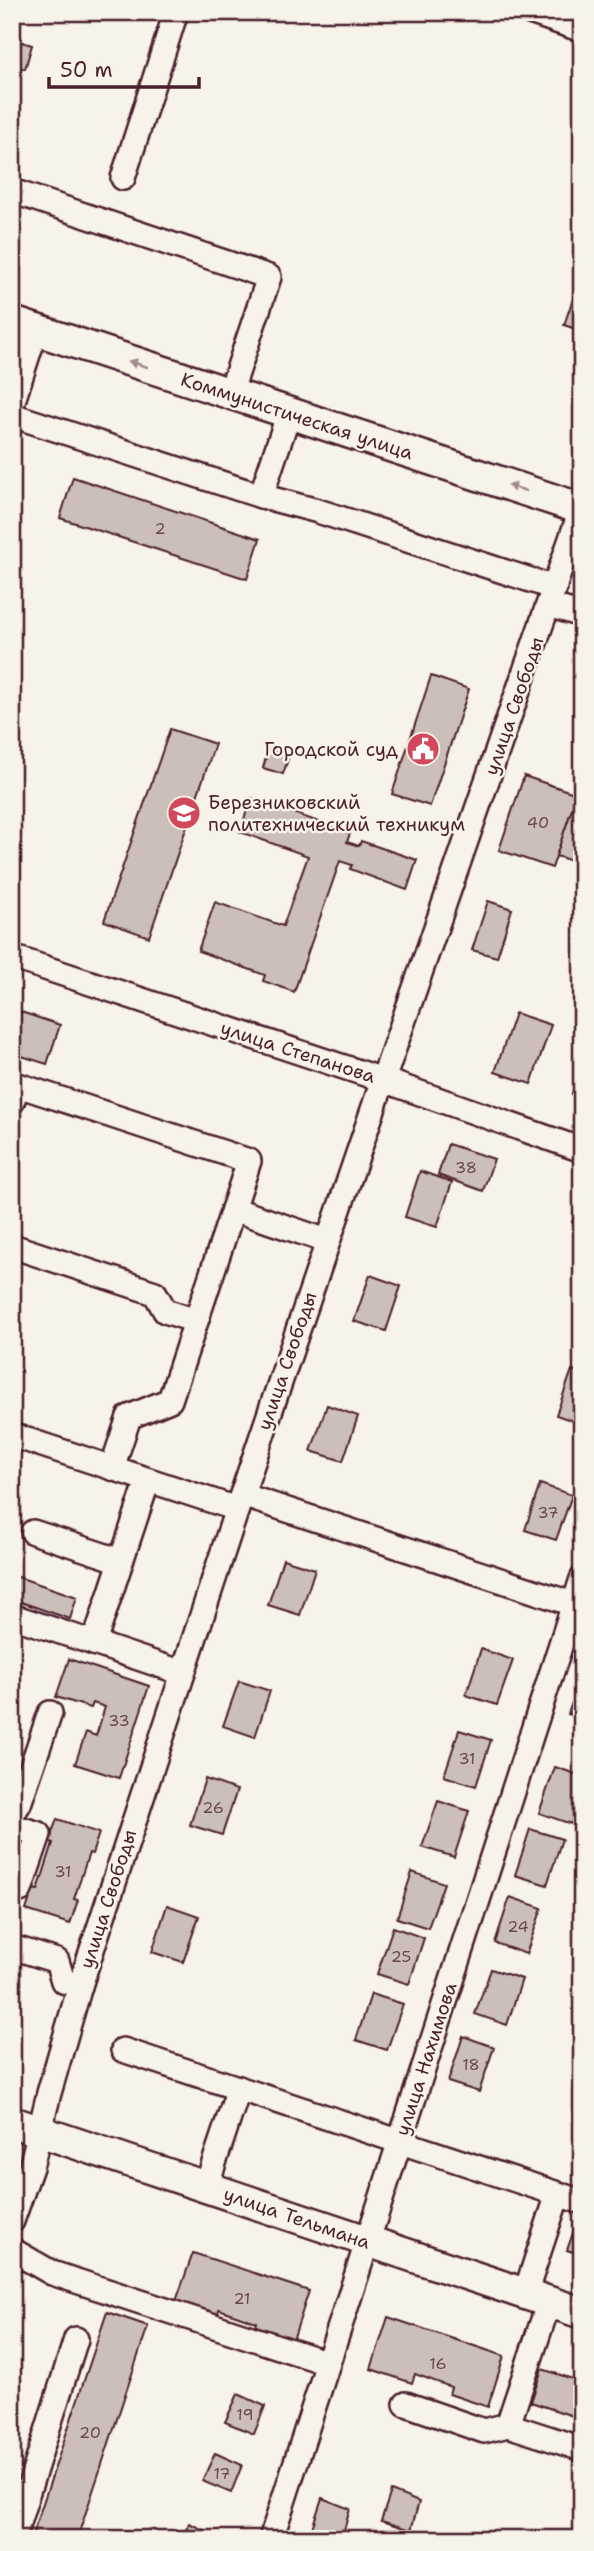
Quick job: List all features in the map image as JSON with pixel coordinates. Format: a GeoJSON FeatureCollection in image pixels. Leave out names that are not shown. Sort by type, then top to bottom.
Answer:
{"type":"FeatureCollection","features":[{"type":"Feature","properties":{"kind":"main road","name":"Коммунистическая улица"},"geometry":{"type":"LineString","coordinates":[[24,326],[582,509]]}},
{"type":"Feature","properties":{"kind":"main road","name":"улица Тельмана"},"geometry":{"type":"LineString","coordinates":[[26,2127],[582,2313]]}},
{"type":"Feature","properties":{"kind":"street"},"geometry":{"type":"LineString","coordinates":[[123,178],[176,12]]}},
{"type":"Feature","properties":{"kind":"street"},"geometry":{"type":"LineString","coordinates":[[530,12],[582,30]]}},
{"type":"Feature","properties":{"kind":"street"},"geometry":{"type":"LineString","coordinates":[[12,191],[269,277],[230,394]]}},
{"type":"Feature","properties":{"kind":"street"},"geometry":{"type":"LineString","coordinates":[[12,404],[24,326]]}},
{"type":"Feature","properties":{"kind":"street"},"geometry":{"type":"LineString","coordinates":[[261,496],[289,413]]}},
{"type":"Feature","properties":{"kind":"street"},"geometry":{"type":"LineString","coordinates":[[12,415],[261,496],[318,511],[552,596],[582,615]]}},
{"type":"Feature","properties":{"kind":"street","name":"улица Свободы"},"geometry":{"type":"LineString","coordinates":[[12,2221],[31,2167],[26,2127],[80,1986],[327,1241],[582,509]]}},
{"type":"Feature","properties":{"kind":"street","name":"улица Степанова"},"geometry":{"type":"LineString","coordinates":[[12,957],[383,1080],[582,1150]]}},
{"type":"Feature","properties":{"kind":"street"},"geometry":{"type":"LineString","coordinates":[[12,1102],[18,1085],[249,1161],[170,1400],[130,1417],[112,1468]]}},
{"type":"Feature","properties":{"kind":"street"},"geometry":{"type":"LineString","coordinates":[[233,1209],[327,1241]]}},
{"type":"Feature","properties":{"kind":"street"},"geometry":{"type":"LineString","coordinates":[[12,1246],[155,1293],[166,1311],[196,1321]]}},
{"type":"Feature","properties":{"kind":"street"},"geometry":{"type":"LineString","coordinates":[[12,1435],[148,1480],[240,1502],[578,1606]]}},
{"type":"Feature","properties":{"kind":"street"},"geometry":{"type":"LineString","coordinates":[[94,1643],[148,1480]]}},
{"type":"Feature","properties":{"kind":"street"},"geometry":{"type":"LineString","coordinates":[[33,1532],[121,1561]]}},
{"type":"Feature","properties":{"kind":"street","name":"улица Нахимова"},"geometry":{"type":"LineString","coordinates":[[271,2539],[578,1606],[582,1579]]}},
{"type":"Feature","properties":{"kind":"street"},"geometry":{"type":"LineString","coordinates":[[12,1615],[183,1673]]}},
{"type":"Feature","properties":{"kind":"street"},"geometry":{"type":"LineString","coordinates":[[12,1814],[19,1804],[50,1713]]}},
{"type":"Feature","properties":{"kind":"street"},"geometry":{"type":"LineString","coordinates":[[12,1826],[39,1835],[20,1890]]}},
{"type":"Feature","properties":{"kind":"street"},"geometry":{"type":"LineString","coordinates":[[12,1947],[57,1961],[64,1981],[80,1986]]}},
{"type":"Feature","properties":{"kind":"street"},"geometry":{"type":"LineString","coordinates":[[123,2050],[582,2202]]}},
{"type":"Feature","properties":{"kind":"street"},"geometry":{"type":"LineString","coordinates":[[206,2187],[239,2088]]}},
{"type":"Feature","properties":{"kind":"street"},"geometry":{"type":"LineString","coordinates":[[509,2425],[558,2194]]}},
{"type":"Feature","properties":{"kind":"street"},"geometry":{"type":"LineString","coordinates":[[12,2250],[52,2273],[328,2363]]}},
{"type":"Feature","properties":{"kind":"street"},"geometry":{"type":"LineString","coordinates":[[13,2539],[76,2339]]}},
{"type":"Feature","properties":{"kind":"street"},"geometry":{"type":"LineString","coordinates":[[406,2404],[484,2431],[509,2425],[582,2449]]}},
{"type":"Feature","properties":{"kind":"building"},"geometry":{"type":"Polygon","coordinates":[[[12,39],[32,45],[25,69],[12,65],[12,39]]]}},
{"type":"Feature","properties":{"kind":"building"},"geometry":{"type":"Polygon","coordinates":[[[582,272],[582,331],[564,325],[582,272]]]}},
{"type":"Feature","properties":{"kind":"building"},"geometry":{"type":"Polygon","coordinates":[[[73,477],[260,539],[247,579],[60,518],[73,477]]]}},
{"type":"Feature","properties":{"kind":"building"},"geometry":{"type":"Polygon","coordinates":[[[431,676],[469,689],[430,806],[392,794],[431,676]]]}},
{"type":"Feature","properties":{"kind":"building"},"geometry":{"type":"Polygon","coordinates":[[[170,729],[215,744],[149,937],[104,921],[170,729]]]}},
{"type":"Feature","properties":{"kind":"building"},"geometry":{"type":"Polygon","coordinates":[[[268,750],[289,756],[283,774],[263,768],[268,750]]]}},
{"type":"Feature","properties":{"kind":"building"},"geometry":{"type":"Polygon","coordinates":[[[524,776],[577,794],[552,868],[499,850],[524,776]]]}},
{"type":"Feature","properties":{"kind":"building"},"geometry":{"type":"Polygon","coordinates":[[[577,794],[582,795],[582,864],[556,856],[577,794]]]}},
{"type":"Feature","properties":{"kind":"building"},"geometry":{"type":"Polygon","coordinates":[[[251,798],[350,833],[347,842],[359,846],[361,841],[417,860],[407,890],[350,869],[352,865],[340,861],[294,992],[263,981],[265,975],[198,951],[215,902],[283,926],[308,856],[240,832],[251,798]]]}},
{"type":"Feature","properties":{"kind":"building"},"geometry":{"type":"Polygon","coordinates":[[[488,901],[512,909],[497,957],[472,950],[488,901]]]}},
{"type":"Feature","properties":{"kind":"building"},"geometry":{"type":"Polygon","coordinates":[[[12,1009],[60,1025],[47,1064],[12,1053],[12,1009]]]}},
{"type":"Feature","properties":{"kind":"building"},"geometry":{"type":"Polygon","coordinates":[[[515,1013],[551,1025],[531,1084],[495,1072],[515,1013]]]}},
{"type":"Feature","properties":{"kind":"building"},"geometry":{"type":"Polygon","coordinates":[[[582,1066],[582,1098],[572,1094],[582,1066]]]}},
{"type":"Feature","properties":{"kind":"building"},"geometry":{"type":"Polygon","coordinates":[[[448,1144],[494,1159],[483,1191],[438,1175],[448,1144]]]}},
{"type":"Feature","properties":{"kind":"building"},"geometry":{"type":"Polygon","coordinates":[[[420,1171],[452,1182],[437,1227],[405,1217],[420,1171]]]}},
{"type":"Feature","properties":{"kind":"building"},"geometry":{"type":"Polygon","coordinates":[[[582,1194],[582,1226],[572,1222],[582,1194]]]}},
{"type":"Feature","properties":{"kind":"building"},"geometry":{"type":"Polygon","coordinates":[[[370,1275],[401,1286],[386,1331],[354,1321],[370,1275]]]}},
{"type":"Feature","properties":{"kind":"building"},"geometry":{"type":"Polygon","coordinates":[[[572,1370],[582,1373],[582,1424],[556,1415],[572,1370]]]}},
{"type":"Feature","properties":{"kind":"building"},"geometry":{"type":"Polygon","coordinates":[[[327,1405],[358,1416],[343,1461],[311,1451],[327,1405]]]}},
{"type":"Feature","properties":{"kind":"building"},"geometry":{"type":"Polygon","coordinates":[[[540,1484],[572,1495],[556,1540],[525,1530],[540,1484]]]}},
{"type":"Feature","properties":{"kind":"building"},"geometry":{"type":"Polygon","coordinates":[[[283,1559],[315,1569],[300,1615],[268,1605],[283,1559]]]}},
{"type":"Feature","properties":{"kind":"building"},"geometry":{"type":"Polygon","coordinates":[[[12,1575],[77,1597],[70,1619],[12,1599],[12,1575]]]}},
{"type":"Feature","properties":{"kind":"building"},"geometry":{"type":"Polygon","coordinates":[[[481,1649],[513,1660],[497,1705],[466,1695],[481,1649]]]}},
{"type":"Feature","properties":{"kind":"building"},"geometry":{"type":"Polygon","coordinates":[[[69,1659],[149,1686],[119,1778],[75,1764],[86,1732],[96,1736],[105,1707],[93,1703],[91,1708],[56,1697],[69,1659]]]}},
{"type":"Feature","properties":{"kind":"building"},"geometry":{"type":"Polygon","coordinates":[[[582,1674],[582,1719],[568,1714],[582,1674]]]}},
{"type":"Feature","properties":{"kind":"building"},"geometry":{"type":"Polygon","coordinates":[[[239,1681],[270,1691],[255,1737],[223,1726],[239,1681]]]}},
{"type":"Feature","properties":{"kind":"building"},"geometry":{"type":"Polygon","coordinates":[[[459,1730],[491,1740],[476,1786],[444,1776],[459,1730]]]}},
{"type":"Feature","properties":{"kind":"building"},"geometry":{"type":"Polygon","coordinates":[[[555,1767],[582,1776],[582,1791],[571,1824],[539,1813],[555,1767]]]}},
{"type":"Feature","properties":{"kind":"building"},"geometry":{"type":"Polygon","coordinates":[[[205,1779],[237,1790],[222,1835],[190,1825],[205,1779]]]}},
{"type":"Feature","properties":{"kind":"building"},"geometry":{"type":"Polygon","coordinates":[[[438,1801],[469,1811],[454,1857],[422,1847],[438,1801]]]}},
{"type":"Feature","properties":{"kind":"building"},"geometry":{"type":"Polygon","coordinates":[[[57,1819],[99,1833],[92,1854],[89,1853],[74,1899],[78,1900],[70,1924],[26,1910],[33,1889],[38,1890],[53,1843],[49,1841],[57,1819]]]}},
{"type":"Feature","properties":{"kind":"building"},"geometry":{"type":"Polygon","coordinates":[[[530,1829],[562,1839],[547,1885],[515,1875],[530,1829]]]}},
{"type":"Feature","properties":{"kind":"building"},"geometry":{"type":"Polygon","coordinates":[[[412,1872],[444,1883],[428,1928],[397,1918],[412,1872]]]}},
{"type":"Feature","properties":{"kind":"building"},"geometry":{"type":"Polygon","coordinates":[[[510,1897],[542,1908],[526,1954],[495,1943],[510,1897]]]}},
{"type":"Feature","properties":{"kind":"building"},"geometry":{"type":"Polygon","coordinates":[[[167,1905],[199,1916],[183,1962],[152,1952],[167,1905]]]}},
{"type":"Feature","properties":{"kind":"building"},"geometry":{"type":"Polygon","coordinates":[[[393,1927],[424,1938],[409,1984],[377,1974],[393,1927]]]}},
{"type":"Feature","properties":{"kind":"building"},"geometry":{"type":"Polygon","coordinates":[[[491,1969],[522,1979],[507,2025],[475,2014],[491,1969]]]}},
{"type":"Feature","properties":{"kind":"building"},"geometry":{"type":"Polygon","coordinates":[[[371,1994],[403,2004],[387,2050],[356,2040],[371,1994]]]}},
{"type":"Feature","properties":{"kind":"building"},"geometry":{"type":"Polygon","coordinates":[[[463,2036],[494,2047],[479,2092],[448,2082],[463,2036]]]}},
{"type":"Feature","properties":{"kind":"building"},"geometry":{"type":"Polygon","coordinates":[[[579,2216],[582,2217],[582,2255],[567,2250],[579,2216]]]}},
{"type":"Feature","properties":{"kind":"building"},"geometry":{"type":"Polygon","coordinates":[[[193,2253],[309,2291],[292,2343],[254,2330],[256,2322],[219,2309],[217,2318],[175,2304],[193,2253]]]}},
{"type":"Feature","properties":{"kind":"building"},"geometry":{"type":"Polygon","coordinates":[[[107,2312],[148,2326],[77,2539],[31,2539],[107,2312]]]}},
{"type":"Feature","properties":{"kind":"building"},"geometry":{"type":"Polygon","coordinates":[[[388,2317],[504,2356],[488,2407],[449,2394],[451,2387],[415,2374],[412,2383],[371,2369],[388,2317]]]}},
{"type":"Feature","properties":{"kind":"building"},"geometry":{"type":"Polygon","coordinates":[[[542,2369],[582,2382],[582,2419],[531,2402],[542,2369]]]}},
{"type":"Feature","properties":{"kind":"building"},"geometry":{"type":"Polygon","coordinates":[[[238,2394],[265,2406],[254,2434],[225,2422],[238,2394]]]}},
{"type":"Feature","properties":{"kind":"building"},"geometry":{"type":"Polygon","coordinates":[[[215,2453],[242,2465],[231,2493],[202,2481],[215,2453]]]}},
{"type":"Feature","properties":{"kind":"building"},"geometry":{"type":"Polygon","coordinates":[[[391,2491],[419,2502],[411,2530],[381,2521],[391,2491]]]}},
{"type":"Feature","properties":{"kind":"building"},"geometry":{"type":"Polygon","coordinates":[[[322,2498],[350,2509],[342,2537],[312,2528],[322,2498]]]}},
{"type":"Feature","properties":{"kind":"building"},"geometry":{"type":"Polygon","coordinates":[[[189,2523],[216,2536],[215,2539],[182,2539],[189,2523]]]}},
{"type":"Feature","properties":{"kind":"place","name":"Городской суд"},"geometry":{"type":"Point","coordinates":[423,749]}},
{"type":"Feature","properties":{"kind":"place","name":"Березниковский политехнический техникум"},"geometry":{"type":"Point","coordinates":[184,813]}}]}
